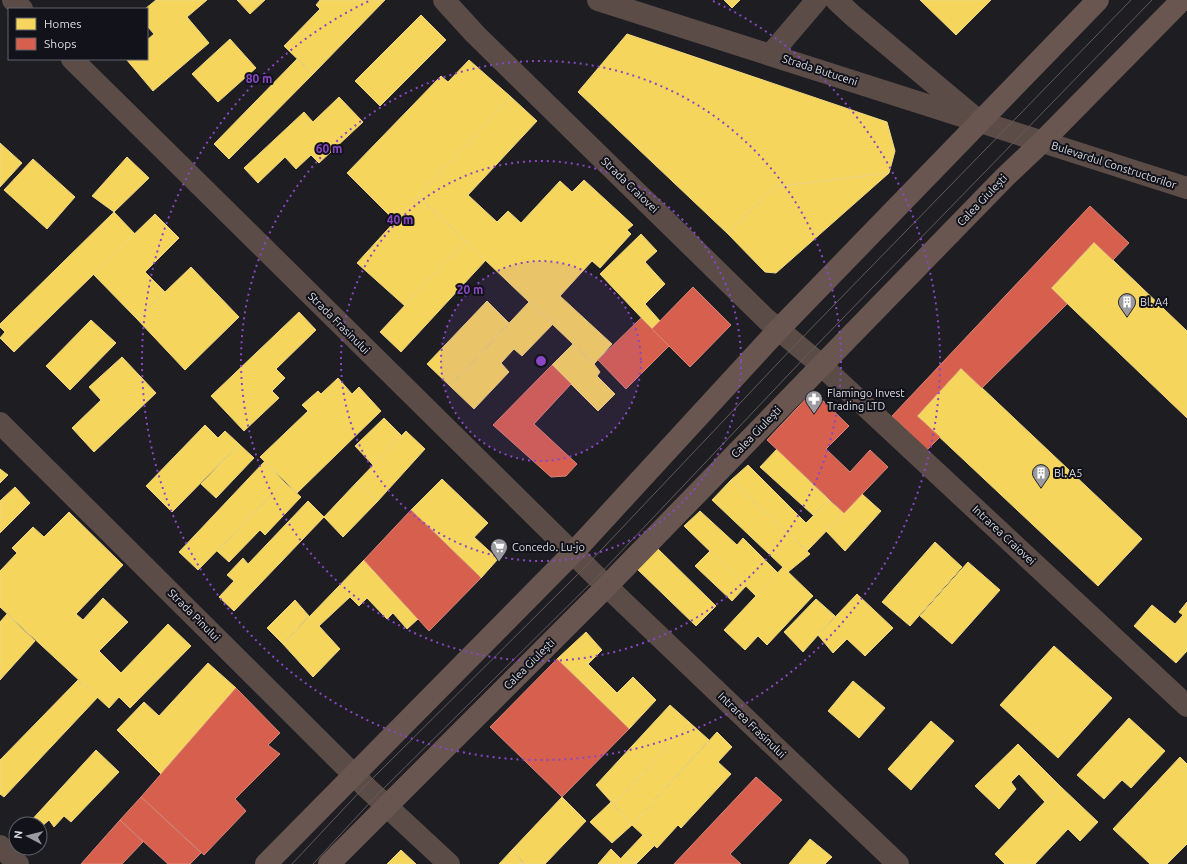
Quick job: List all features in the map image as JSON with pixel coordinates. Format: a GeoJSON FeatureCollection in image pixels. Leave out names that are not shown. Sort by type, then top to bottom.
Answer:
{"type":"FeatureCollection","features":[{"type":"Feature","properties":{"kind":"main road"},"geometry":{"type":"LineString","coordinates":[[266,864],[353,774],[573,553],[778,330],[1098,0]]}},
{"type":"Feature","properties":{"kind":"main road","name":"Calea Giulești"},"geometry":{"type":"LineString","coordinates":[[329,864],[607,586],[1005,177],[1042,142],[1182,0]]}},
{"type":"Feature","properties":{"kind":"street"},"geometry":{"type":"LineString","coordinates":[[12,0],[21,8]]}},
{"type":"Feature","properties":{"kind":"street","name":"Strada Craiovei"},"geometry":{"type":"LineString","coordinates":[[444,0],[475,34],[778,330],[821,365]]}},
{"type":"Feature","properties":{"kind":"street","name":"Strada Butuceni"},"geometry":{"type":"LineString","coordinates":[[598,0],[772,54],[1042,142]]}},
{"type":"Feature","properties":{"kind":"street"},"geometry":{"type":"LineString","coordinates":[[772,54],[817,0]]}},
{"type":"Feature","properties":{"kind":"street"},"geometry":{"type":"LineString","coordinates":[[836,0],[980,122]]}},
{"type":"Feature","properties":{"kind":"street","name":"Strada Frasinului"},"geometry":{"type":"LineString","coordinates":[[73,60],[607,586]]}},
{"type":"Feature","properties":{"kind":"street","name":"Bulevardul Constructorilor"},"geometry":{"type":"LineString","coordinates":[[1042,142],[1187,188]]}},
{"type":"Feature","properties":{"kind":"street","name":"Intrarea Craiovei"},"geometry":{"type":"LineString","coordinates":[[821,365],[1187,706]]}},
{"type":"Feature","properties":{"kind":"street","name":"Strada Pinului"},"geometry":{"type":"LineString","coordinates":[[0,423],[353,774],[449,864]]}},
{"type":"Feature","properties":{"kind":"street","name":"Intrarea Frasinului"},"geometry":{"type":"LineString","coordinates":[[607,586],[898,864]]}},
{"type":"Feature","properties":{"kind":"street"},"geometry":{"type":"LineString","coordinates":[[0,846],[18,864]]}},
{"type":"Feature","properties":{"kind":"building: Homes"},"geometry":{"type":"Polygon","coordinates":[[[156,0],[207,0],[187,17],[209,43],[153,91],[127,60],[148,60],[148,39],[154,34],[148,27],[148,8],[146,8],[156,0]]]}},
{"type":"Feature","properties":{"kind":"building: Homes"},"geometry":{"type":"Polygon","coordinates":[[[237,0],[265,0],[250,14],[237,0]]]}},
{"type":"Feature","properties":{"kind":"building: Homes"},"geometry":{"type":"Polygon","coordinates":[[[320,0],[385,0],[313,74],[284,46],[320,9],[316,5],[320,0]]]}},
{"type":"Feature","properties":{"kind":"building: Homes"},"geometry":{"type":"Polygon","coordinates":[[[724,0],[740,0],[732,8],[724,0]]]}},
{"type":"Feature","properties":{"kind":"building: Homes"},"geometry":{"type":"Polygon","coordinates":[[[920,0],[991,0],[956,35],[920,0]]]}},
{"type":"Feature","properties":{"kind":"building: Homes"},"geometry":{"type":"Polygon","coordinates":[[[421,15],[446,40],[380,106],[355,81],[421,15]]]}},
{"type":"Feature","properties":{"kind":"building: Homes"},"geometry":{"type":"Polygon","coordinates":[[[627,34],[887,122],[895,151],[889,173],[774,187],[728,234],[578,92],[627,34]]]}},
{"type":"Feature","properties":{"kind":"building: Homes"},"geometry":{"type":"Polygon","coordinates":[[[230,39],[256,68],[218,102],[192,74],[230,39]]]}},
{"type":"Feature","properties":{"kind":"building: Homes"},"geometry":{"type":"Polygon","coordinates":[[[297,59],[313,74],[229,159],[214,144],[297,59]]]}},
{"type":"Feature","properties":{"kind":"building: Homes"},"geometry":{"type":"Polygon","coordinates":[[[469,60],[511,97],[395,221],[347,173],[441,76],[448,82],[469,60]]]}},
{"type":"Feature","properties":{"kind":"building: Homes"},"geometry":{"type":"Polygon","coordinates":[[[339,97],[363,122],[319,163],[311,155],[296,169],[285,157],[258,183],[244,168],[304,112],[313,122],[339,97]]]}},
{"type":"Feature","properties":{"kind":"building: Homes"},"geometry":{"type":"Polygon","coordinates":[[[511,97],[537,121],[468,195],[497,222],[508,211],[521,223],[560,181],[572,192],[584,180],[633,225],[627,230],[631,234],[600,268],[592,261],[560,296],[612,344],[594,364],[418,196],[511,97]]]}},
{"type":"Feature","properties":{"kind":"building: Homes"},"geometry":{"type":"Polygon","coordinates":[[[0,143],[22,163],[0,187],[0,143]]]}},
{"type":"Feature","properties":{"kind":"building: Homes"},"geometry":{"type":"Polygon","coordinates":[[[127,157],[149,178],[114,212],[92,196],[127,157]]]}},
{"type":"Feature","properties":{"kind":"building: Homes"},"geometry":{"type":"Polygon","coordinates":[[[33,159],[75,197],[47,229],[4,190],[33,159]]]}},
{"type":"Feature","properties":{"kind":"building: Homes"},"geometry":{"type":"Polygon","coordinates":[[[889,173],[776,273],[765,272],[728,234],[774,187],[889,173]]]}},
{"type":"Feature","properties":{"kind":"building: Homes"},"geometry":{"type":"Polygon","coordinates":[[[418,196],[465,241],[405,306],[357,263],[418,196]]]}},
{"type":"Feature","properties":{"kind":"building: Homes"},"geometry":{"type":"Polygon","coordinates":[[[114,212],[135,234],[14,352],[0,338],[5,332],[0,327],[0,324],[114,212]]]}},
{"type":"Feature","properties":{"kind":"building: Homes"},"geometry":{"type":"Polygon","coordinates":[[[155,214],[179,238],[145,272],[165,292],[137,319],[93,274],[155,214]]]}},
{"type":"Feature","properties":{"kind":"building: Homes"},"geometry":{"type":"Polygon","coordinates":[[[641,234],[657,251],[645,262],[665,284],[645,304],[660,321],[652,329],[600,274],[641,234]]]}},
{"type":"Feature","properties":{"kind":"building: Homes"},"geometry":{"type":"Polygon","coordinates":[[[465,241],[486,260],[401,352],[380,332],[465,241]]]}},
{"type":"Feature","properties":{"kind":"building: Homes","name":"Bl. A4"},"geometry":{"type":"Polygon","coordinates":[[[1094,242],[1187,331],[1187,418],[1051,288],[1094,242]]]}},
{"type":"Feature","properties":{"kind":"building: Homes"},"geometry":{"type":"Polygon","coordinates":[[[191,267],[239,317],[185,370],[137,319],[191,267]]]}},
{"type":"Feature","properties":{"kind":"building: Homes"},"geometry":{"type":"Polygon","coordinates":[[[487,301],[509,323],[450,386],[427,364],[487,301]]]}},
{"type":"Feature","properties":{"kind":"building: Homes"},"geometry":{"type":"Polygon","coordinates":[[[529,302],[553,324],[522,356],[514,349],[501,363],[509,372],[474,409],[450,386],[529,302]]]}},
{"type":"Feature","properties":{"kind":"building: Homes"},"geometry":{"type":"Polygon","coordinates":[[[299,312],[316,330],[276,369],[285,378],[272,391],[279,398],[244,431],[211,396],[299,312]]]}},
{"type":"Feature","properties":{"kind":"building: Homes"},"geometry":{"type":"Polygon","coordinates":[[[91,320],[116,343],[70,390],[46,366],[91,320]]]}},
{"type":"Feature","properties":{"kind":"building: Homes"},"geometry":{"type":"Polygon","coordinates":[[[573,344],[594,364],[600,372],[597,376],[615,394],[598,411],[552,365],[573,344]]]}},
{"type":"Feature","properties":{"kind":"building: Homes"},"geometry":{"type":"Polygon","coordinates":[[[122,357],[156,393],[94,452],[72,428],[101,400],[89,387],[122,357]]]}},
{"type":"Feature","properties":{"kind":"building: Homes","name":"Bl. A5"},"geometry":{"type":"Polygon","coordinates":[[[961,368],[1142,539],[1098,586],[917,416],[961,368]]]}},
{"type":"Feature","properties":{"kind":"building: Homes"},"geometry":{"type":"Polygon","coordinates":[[[338,378],[352,394],[359,387],[381,411],[297,493],[260,457],[308,411],[302,405],[318,391],[321,394],[338,378]]]}},
{"type":"Feature","properties":{"kind":"building: Homes"},"geometry":{"type":"Polygon","coordinates":[[[384,418],[402,436],[373,465],[355,446],[384,418]]]}},
{"type":"Feature","properties":{"kind":"building: Homes"},"geometry":{"type":"Polygon","coordinates":[[[205,425],[218,438],[225,431],[239,444],[172,512],[146,486],[205,425]]]}},
{"type":"Feature","properties":{"kind":"building: Homes"},"geometry":{"type":"Polygon","coordinates":[[[406,431],[425,449],[377,502],[357,482],[406,431]]]}},
{"type":"Feature","properties":{"kind":"building: Homes"},"geometry":{"type":"Polygon","coordinates":[[[239,444],[254,458],[216,498],[201,484],[239,444]]]}},
{"type":"Feature","properties":{"kind":"building: Homes"},"geometry":{"type":"Polygon","coordinates":[[[777,449],[829,500],[813,515],[760,467],[777,449]]]}},
{"type":"Feature","properties":{"kind":"building: Homes"},"geometry":{"type":"Polygon","coordinates":[[[265,461],[284,482],[198,570],[179,552],[265,461]]]}},
{"type":"Feature","properties":{"kind":"building: Homes"},"geometry":{"type":"Polygon","coordinates":[[[748,465],[806,523],[829,500],[844,513],[807,551],[731,480],[748,465]]]}},
{"type":"Feature","properties":{"kind":"building: Homes"},"geometry":{"type":"Polygon","coordinates":[[[0,469],[8,475],[0,483],[0,469]]]}},
{"type":"Feature","properties":{"kind":"building: Homes"},"geometry":{"type":"Polygon","coordinates":[[[442,479],[488,523],[457,555],[411,510],[442,479]]]}},
{"type":"Feature","properties":{"kind":"building: Homes"},"geometry":{"type":"Polygon","coordinates":[[[731,480],[810,554],[788,572],[712,500],[731,480]]]}},
{"type":"Feature","properties":{"kind":"building: Homes"},"geometry":{"type":"Polygon","coordinates":[[[284,482],[301,497],[265,535],[260,530],[229,562],[217,551],[284,482]]]}},
{"type":"Feature","properties":{"kind":"building: Homes"},"geometry":{"type":"Polygon","coordinates":[[[357,482],[377,502],[343,537],[324,517],[357,482]]]}},
{"type":"Feature","properties":{"kind":"building: Homes"},"geometry":{"type":"Polygon","coordinates":[[[15,487],[30,503],[0,533],[0,501],[15,487]]]}},
{"type":"Feature","properties":{"kind":"building: Homes"},"geometry":{"type":"Polygon","coordinates":[[[862,494],[881,511],[845,551],[826,531],[862,494]]]}},
{"type":"Feature","properties":{"kind":"building: Homes"},"geometry":{"type":"Polygon","coordinates":[[[308,501],[324,517],[234,611],[219,597],[234,581],[227,575],[243,558],[248,564],[308,501]]]}},
{"type":"Feature","properties":{"kind":"building: Homes"},"geometry":{"type":"Polygon","coordinates":[[[700,511],[737,545],[743,538],[778,573],[756,596],[684,526],[700,511]]]}},
{"type":"Feature","properties":{"kind":"building: Homes"},"geometry":{"type":"Polygon","coordinates":[[[69,512],[123,565],[76,614],[83,620],[103,598],[128,622],[99,651],[121,673],[168,624],[191,646],[130,708],[119,697],[109,708],[0,607],[0,571],[17,553],[12,548],[33,527],[44,537],[69,512]]]}},
{"type":"Feature","properties":{"kind":"building: Homes"},"geometry":{"type":"Polygon","coordinates":[[[474,537],[498,559],[481,578],[457,555],[474,537]]]}},
{"type":"Feature","properties":{"kind":"building: Homes"},"geometry":{"type":"Polygon","coordinates":[[[935,542],[962,567],[910,626],[882,602],[935,542]]]}},
{"type":"Feature","properties":{"kind":"building: Homes"},"geometry":{"type":"Polygon","coordinates":[[[656,547],[716,606],[696,626],[636,568],[656,547]]]}},
{"type":"Feature","properties":{"kind":"building: Homes"},"geometry":{"type":"Polygon","coordinates":[[[710,551],[746,586],[732,601],[695,566],[710,551]]]}},
{"type":"Feature","properties":{"kind":"building: Homes"},"geometry":{"type":"Polygon","coordinates":[[[364,560],[418,619],[407,629],[393,613],[387,619],[367,598],[359,606],[350,597],[319,626],[340,649],[313,677],[283,644],[364,560]]]}},
{"type":"Feature","properties":{"kind":"building: Homes"},"geometry":{"type":"Polygon","coordinates":[[[968,562],[1000,590],[952,644],[920,616],[968,562]]]}},
{"type":"Feature","properties":{"kind":"building: Homes"},"geometry":{"type":"Polygon","coordinates":[[[783,567],[813,596],[767,645],[758,636],[745,650],[724,630],[783,567]]]}},
{"type":"Feature","properties":{"kind":"building: Homes"},"geometry":{"type":"Polygon","coordinates":[[[857,594],[893,628],[865,656],[847,639],[833,653],[818,635],[857,594]]]}},
{"type":"Feature","properties":{"kind":"building: Homes"},"geometry":{"type":"Polygon","coordinates":[[[816,599],[835,616],[803,652],[784,632],[816,599]]]}},
{"type":"Feature","properties":{"kind":"building: Homes"},"geometry":{"type":"Polygon","coordinates":[[[295,600],[309,616],[283,644],[267,628],[295,600]]]}},
{"type":"Feature","properties":{"kind":"building: Homes"},"geometry":{"type":"Polygon","coordinates":[[[1187,602],[1187,651],[1176,663],[1134,626],[1152,605],[1175,624],[1183,615],[1179,612],[1187,602]]]}},
{"type":"Feature","properties":{"kind":"building: Homes"},"geometry":{"type":"Polygon","coordinates":[[[7,614],[35,641],[0,680],[0,622],[7,614]]]}},
{"type":"Feature","properties":{"kind":"building: Homes"},"geometry":{"type":"Polygon","coordinates":[[[586,632],[602,650],[588,664],[617,693],[633,677],[656,700],[629,729],[557,659],[586,632]]]}},
{"type":"Feature","properties":{"kind":"building: Homes"},"geometry":{"type":"Polygon","coordinates":[[[1054,646],[1112,698],[1058,758],[1000,705],[1054,646]]]}},
{"type":"Feature","properties":{"kind":"building: Homes"},"geometry":{"type":"Polygon","coordinates":[[[208,663],[236,688],[161,774],[117,730],[144,702],[159,716],[208,663]]]}},
{"type":"Feature","properties":{"kind":"building: Homes"},"geometry":{"type":"Polygon","coordinates":[[[78,680],[98,697],[4,797],[0,794],[0,760],[78,680]]]}},
{"type":"Feature","properties":{"kind":"building: Homes"},"geometry":{"type":"Polygon","coordinates":[[[853,681],[885,708],[859,738],[828,711],[853,681]]]}},
{"type":"Feature","properties":{"kind":"building: Homes"},"geometry":{"type":"Polygon","coordinates":[[[670,705],[689,722],[614,805],[596,785],[670,705]]]}},
{"type":"Feature","properties":{"kind":"building: Homes"},"geometry":{"type":"Polygon","coordinates":[[[1129,718],[1165,751],[1131,788],[1122,780],[1104,799],[1077,775],[1129,718]]]}},
{"type":"Feature","properties":{"kind":"building: Homes"},"geometry":{"type":"Polygon","coordinates":[[[931,721],[954,741],[911,790],[888,769],[931,721]]]}},
{"type":"Feature","properties":{"kind":"building: Homes"},"geometry":{"type":"Polygon","coordinates":[[[689,722],[709,740],[632,825],[614,805],[689,722]]]}},
{"type":"Feature","properties":{"kind":"building: Homes"},"geometry":{"type":"Polygon","coordinates":[[[717,732],[732,747],[718,762],[731,774],[681,828],[678,825],[657,848],[632,825],[717,732]]]}},
{"type":"Feature","properties":{"kind":"building: Homes"},"geometry":{"type":"Polygon","coordinates":[[[1018,744],[1060,786],[1045,802],[1019,774],[1011,782],[1016,789],[999,809],[975,786],[1018,744]]]}},
{"type":"Feature","properties":{"kind":"building: Homes"},"geometry":{"type":"Polygon","coordinates":[[[96,750],[119,772],[71,822],[64,816],[54,827],[49,820],[48,821],[48,816],[35,816],[96,750]]]}},
{"type":"Feature","properties":{"kind":"building: Homes"},"geometry":{"type":"Polygon","coordinates":[[[1180,757],[1187,764],[1187,844],[1167,864],[1150,864],[1113,829],[1180,757]]]}},
{"type":"Feature","properties":{"kind":"building: Homes"},"geometry":{"type":"Polygon","coordinates":[[[1060,786],[1098,822],[1080,841],[1068,829],[1035,864],[1005,864],[995,854],[1060,786]]]}},
{"type":"Feature","properties":{"kind":"building: Homes"},"geometry":{"type":"Polygon","coordinates":[[[562,797],[586,821],[545,864],[525,864],[512,850],[562,797]]]}},
{"type":"Feature","properties":{"kind":"building: Homes"},"geometry":{"type":"Polygon","coordinates":[[[611,802],[632,825],[612,843],[590,822],[611,802]]]}},
{"type":"Feature","properties":{"kind":"building: Homes"},"geometry":{"type":"Polygon","coordinates":[[[643,835],[655,845],[636,864],[625,854],[643,835]]]}},
{"type":"Feature","properties":{"kind":"building: Homes"},"geometry":{"type":"Polygon","coordinates":[[[810,839],[832,857],[825,864],[789,864],[810,839]]]}},
{"type":"Feature","properties":{"kind":"building: Homes"},"geometry":{"type":"Polygon","coordinates":[[[611,849],[621,859],[616,864],[598,864],[611,849]]]}},
{"type":"Feature","properties":{"kind":"building: Homes"},"geometry":{"type":"Polygon","coordinates":[[[401,850],[416,864],[387,864],[401,850]]]}},
{"type":"Feature","properties":{"kind":"building: Homes"},"geometry":{"type":"Polygon","coordinates":[[[512,850],[524,864],[499,864],[512,850]]]}},
{"type":"Feature","properties":{"kind":"building: Homes"},"geometry":{"type":"Polygon","coordinates":[[[625,854],[636,864],[616,864],[625,854]]]}},
{"type":"Feature","properties":{"kind":"building: Shops"},"geometry":{"type":"Polygon","coordinates":[[[1090,206],[1129,243],[1113,260],[1094,242],[1051,288],[1067,304],[982,388],[961,368],[917,416],[940,437],[927,450],[892,416],[1090,206]]]}},
{"type":"Feature","properties":{"kind":"building: Shops"},"geometry":{"type":"Polygon","coordinates":[[[693,287],[731,325],[690,367],[652,329],[693,287]]]}},
{"type":"Feature","properties":{"kind":"building: Shops"},"geometry":{"type":"Polygon","coordinates":[[[641,318],[669,346],[626,389],[598,360],[641,318]]]}},
{"type":"Feature","properties":{"kind":"building: Shops"},"geometry":{"type":"Polygon","coordinates":[[[552,365],[571,384],[534,424],[577,464],[566,476],[551,477],[493,425],[552,365]]]}},
{"type":"Feature","properties":{"kind":"building: Shops"},"geometry":{"type":"Polygon","coordinates":[[[813,391],[849,426],[826,449],[850,472],[870,450],[888,467],[844,513],[767,440],[813,391]]]}},
{"type":"Feature","properties":{"kind":"building: Shops"},"geometry":{"type":"Polygon","coordinates":[[[411,510],[481,578],[429,631],[364,560],[411,510]]]}},
{"type":"Feature","properties":{"kind":"building: Shops"},"geometry":{"type":"Polygon","coordinates":[[[557,659],[629,729],[562,797],[490,727],[557,659]]]}},
{"type":"Feature","properties":{"kind":"building: Shops"},"geometry":{"type":"Polygon","coordinates":[[[236,688],[280,733],[268,745],[280,754],[235,799],[246,811],[204,855],[141,797],[236,688]]]}},
{"type":"Feature","properties":{"kind":"building: Shops"},"geometry":{"type":"Polygon","coordinates":[[[756,777],[782,800],[730,854],[741,864],[674,864],[756,777]]]}},
{"type":"Feature","properties":{"kind":"building: Shops"},"geometry":{"type":"Polygon","coordinates":[[[141,797],[201,853],[190,864],[168,864],[120,820],[141,797]]]}},
{"type":"Feature","properties":{"kind":"building: Shops"},"geometry":{"type":"Polygon","coordinates":[[[120,820],[143,842],[122,864],[81,864],[120,820]]]}},
{"type":"Feature","properties":{"kind":"tram line"},"geometry":{"type":"LineString","coordinates":[[292,864],[365,786],[586,566],[796,344],[1131,0]]}},
{"type":"Feature","properties":{"kind":"tram line"},"geometry":{"type":"LineString","coordinates":[[313,864],[376,796],[597,577],[808,354],[1152,0]]}},
{"type":"Feature","properties":{"kind":"place","name":"Bl. A4"},"geometry":{"type":"Point","coordinates":[1127,317]}},
{"type":"Feature","properties":{"kind":"place","name":"Flamingo Invest Trading LTD"},"geometry":{"type":"Point","coordinates":[814,414]}},
{"type":"Feature","properties":{"kind":"place","name":"Bl. A5"},"geometry":{"type":"Point","coordinates":[1041,488]}},
{"type":"Feature","properties":{"kind":"place","name":"Concedo. Lu-jo"},"geometry":{"type":"Point","coordinates":[499,562]}}]}
